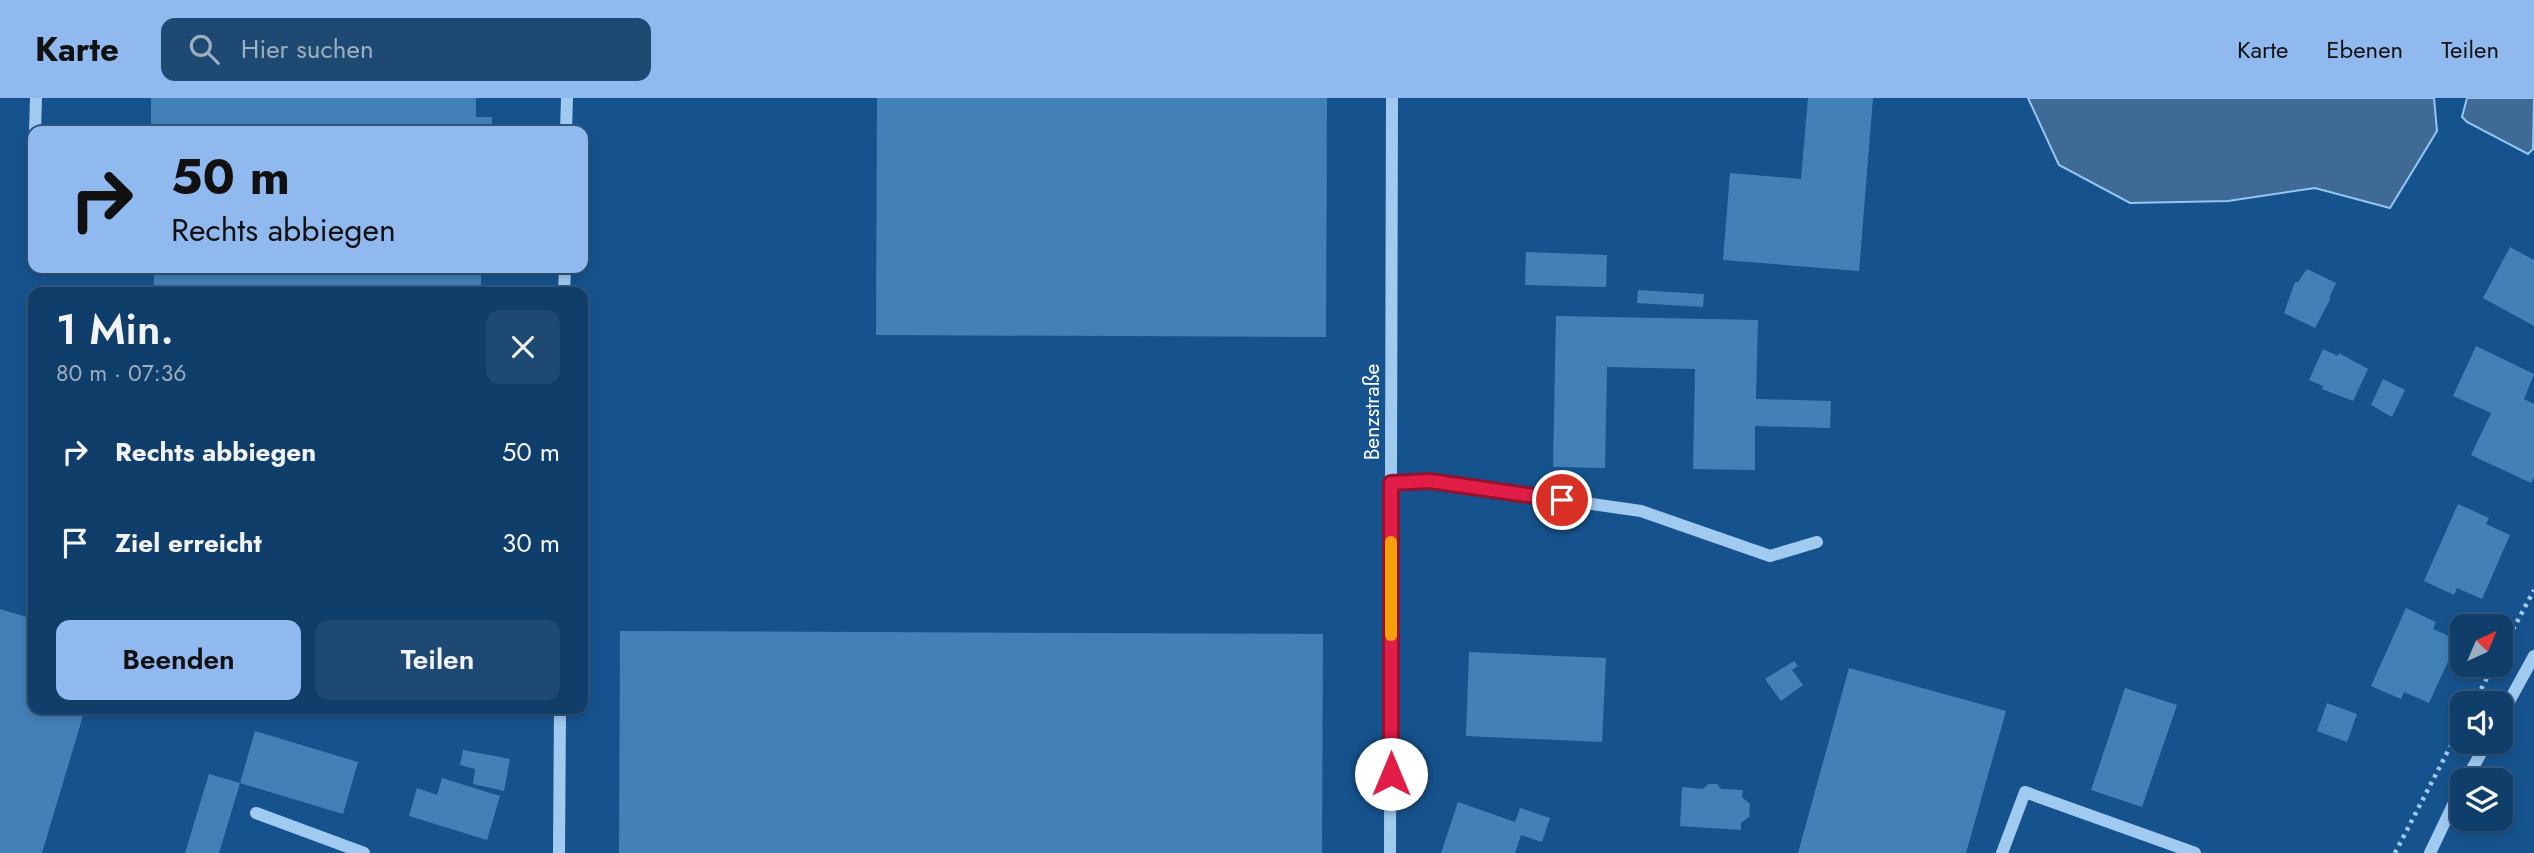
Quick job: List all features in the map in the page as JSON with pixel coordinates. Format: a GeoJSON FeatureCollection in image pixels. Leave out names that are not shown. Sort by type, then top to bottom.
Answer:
{"type":"FeatureCollection","features":[{"type":"Feature","properties":{"kind":"street"},"geometry":{"type":"LineString","coordinates":[[35,126],[36,98]]}},
{"type":"Feature","properties":{"kind":"street"},"geometry":{"type":"LineString","coordinates":[[566,126],[567,98]]}},
{"type":"Feature","properties":{"kind":"street","name":"Benzstraße"},"geometry":{"type":"LineString","coordinates":[[1390,853],[1392,98]]}},
{"type":"Feature","properties":{"kind":"street"},"geometry":{"type":"LineString","coordinates":[[1391,483],[1430,481],[1641,511],[1770,556],[1817,542]]}},
{"type":"Feature","properties":{"kind":"street"},"geometry":{"type":"LineString","coordinates":[[2513,694],[2534,656]]}},
{"type":"Feature","properties":{"kind":"street"},"geometry":{"type":"LineString","coordinates":[[559,853],[560,714]]}},
{"type":"Feature","properties":{"kind":"street"},"geometry":{"type":"LineString","coordinates":[[2002,853],[2025,792],[2195,853]]}},
{"type":"Feature","properties":{"kind":"street"},"geometry":{"type":"LineString","coordinates":[[2430,853],[2450,811]]}},
{"type":"Feature","properties":{"kind":"street"},"geometry":{"type":"LineString","coordinates":[[256,813],[364,853]]}},
{"type":"Feature","properties":{"kind":"path"},"geometry":{"type":"LineString","coordinates":[[2513,629],[2534,590]]}},
{"type":"Feature","properties":{"kind":"path"},"geometry":{"type":"LineString","coordinates":[[2395,853],[2450,746]]}},
{"type":"Feature","properties":{"kind":"water"},"geometry":{"type":"Polygon","coordinates":[[[2028,98],[2434,98],[2437,131],[2390,208],[2315,188],[2228,201],[2130,203],[2059,165],[2028,98]]]}},
{"type":"Feature","properties":{"kind":"water"},"geometry":{"type":"Polygon","coordinates":[[[2467,98],[2534,98],[2533,149],[2528,154],[2467,122],[2462,117],[2467,98]]]}},
{"type":"Feature","properties":{"kind":"building"},"geometry":{"type":"Polygon","coordinates":[[[151,98],[476,98],[476,117],[492,117],[492,126],[151,126],[151,98]]]}},
{"type":"Feature","properties":{"kind":"building"},"geometry":{"type":"Polygon","coordinates":[[[877,98],[1327,98],[1326,337],[876,335],[877,98]]]}},
{"type":"Feature","properties":{"kind":"building"},"geometry":{"type":"Polygon","coordinates":[[[1808,98],[1873,98],[1859,271],[1723,260],[1730,173],[1801,179],[1808,98]]]}},
{"type":"Feature","properties":{"kind":"building"},"geometry":{"type":"Polygon","coordinates":[[[2510,247],[2534,260],[2534,326],[2483,298],[2510,247]]]}},
{"type":"Feature","properties":{"kind":"building"},"geometry":{"type":"Polygon","coordinates":[[[1526,252],[1607,255],[1606,287],[1525,285],[1526,252]]]}},
{"type":"Feature","properties":{"kind":"building"},"geometry":{"type":"Polygon","coordinates":[[[2307,269],[2336,283],[2315,328],[2284,313],[2295,282],[2298,282],[2307,269]]]}},
{"type":"Feature","properties":{"kind":"building"},"geometry":{"type":"Polygon","coordinates":[[[154,273],[481,273],[481,287],[154,287],[154,273]]]}},
{"type":"Feature","properties":{"kind":"building"},"geometry":{"type":"Polygon","coordinates":[[[1638,290],[1704,294],[1703,307],[1637,303],[1638,290]]]}},
{"type":"Feature","properties":{"kind":"building"},"geometry":{"type":"Polygon","coordinates":[[[1556,316],[1758,320],[1756,399],[1831,401],[1830,428],[1755,426],[1755,470],[1693,469],[1695,369],[1607,367],[1605,468],[1553,467],[1556,316]]]}},
{"type":"Feature","properties":{"kind":"building"},"geometry":{"type":"Polygon","coordinates":[[[2476,346],[2534,374],[2524,399],[2534,404],[2534,477],[2531,483],[2471,455],[2491,413],[2453,396],[2476,346]]]}},
{"type":"Feature","properties":{"kind":"building"},"geometry":{"type":"Polygon","coordinates":[[[2323,349],[2338,356],[2339,353],[2368,369],[2353,401],[2322,389],[2323,386],[2309,380],[2323,349]]]}},
{"type":"Feature","properties":{"kind":"building"},"geometry":{"type":"Polygon","coordinates":[[[2383,379],[2405,390],[2392,417],[2371,405],[2383,379]]]}},
{"type":"Feature","properties":{"kind":"building"},"geometry":{"type":"Polygon","coordinates":[[[26,413],[28,413],[28,521],[26,413]]]}},
{"type":"Feature","properties":{"kind":"building"},"geometry":{"type":"Polygon","coordinates":[[[2458,504],[2489,518],[2486,524],[2510,535],[2482,599],[2457,588],[2454,595],[2424,581],[2458,504]]]}},
{"type":"Feature","properties":{"kind":"building"},"geometry":{"type":"Polygon","coordinates":[[[2406,608],[2436,622],[2433,629],[2450,636],[2450,657],[2429,703],[2404,692],[2401,699],[2371,686],[2406,608]]]}},
{"type":"Feature","properties":{"kind":"building"},"geometry":{"type":"Polygon","coordinates":[[[0,609],[28,617],[28,714],[84,714],[42,853],[0,853],[0,609]]]}},
{"type":"Feature","properties":{"kind":"building"},"geometry":{"type":"Polygon","coordinates":[[[620,631],[1323,634],[1322,853],[619,853],[620,631]]]}},
{"type":"Feature","properties":{"kind":"building"},"geometry":{"type":"Polygon","coordinates":[[[1469,652],[1606,658],[1602,742],[1466,736],[1469,652]]]}},
{"type":"Feature","properties":{"kind":"building"},"geometry":{"type":"Polygon","coordinates":[[[1794,661],[1798,666],[1792,670],[1803,685],[1781,701],[1765,679],[1794,661]]]}},
{"type":"Feature","properties":{"kind":"building"},"geometry":{"type":"Polygon","coordinates":[[[1849,668],[2006,711],[1966,853],[1798,853],[1849,668]]]}},
{"type":"Feature","properties":{"kind":"building"},"geometry":{"type":"Polygon","coordinates":[[[2125,688],[2177,705],[2142,807],[2091,790],[2125,688]]]}},
{"type":"Feature","properties":{"kind":"building"},"geometry":{"type":"Polygon","coordinates":[[[2327,703],[2357,714],[2347,742],[2317,731],[2327,703]]]}},
{"type":"Feature","properties":{"kind":"building"},"geometry":{"type":"Polygon","coordinates":[[[255,731],[358,762],[343,814],[240,783],[255,731]]]}},
{"type":"Feature","properties":{"kind":"building"},"geometry":{"type":"Polygon","coordinates":[[[463,750],[510,759],[504,791],[473,784],[475,769],[460,765],[463,750]]]}},
{"type":"Feature","properties":{"kind":"building"},"geometry":{"type":"Polygon","coordinates":[[[209,774],[240,783],[219,853],[185,853],[209,774]]]}},
{"type":"Feature","properties":{"kind":"building"},"geometry":{"type":"Polygon","coordinates":[[[442,778],[500,796],[487,840],[409,816],[417,788],[437,795],[442,778]]]}},
{"type":"Feature","properties":{"kind":"building"},"geometry":{"type":"Polygon","coordinates":[[[1708,784],[1717,784],[1721,789],[1743,790],[1742,797],[1750,804],[1749,817],[1741,823],[1741,830],[1680,826],[1682,787],[1703,789],[1708,784]]]}},
{"type":"Feature","properties":{"kind":"building"},"geometry":{"type":"Polygon","coordinates":[[[1458,802],[1515,822],[1520,808],[1550,818],[1542,842],[1521,835],[1515,853],[1441,853],[1458,802]]]}},
{"type":"Feature","properties":{"kind":"slow traffic"},"geometry":{"type":"LineString","coordinates":[[1391,542],[1391,635]]}},
{"type":"Feature","properties":{"kind":"route"},"geometry":{"type":"LineString","coordinates":[[1391,774],[1391,483],[1430,481],[1562,500]]}}]}
